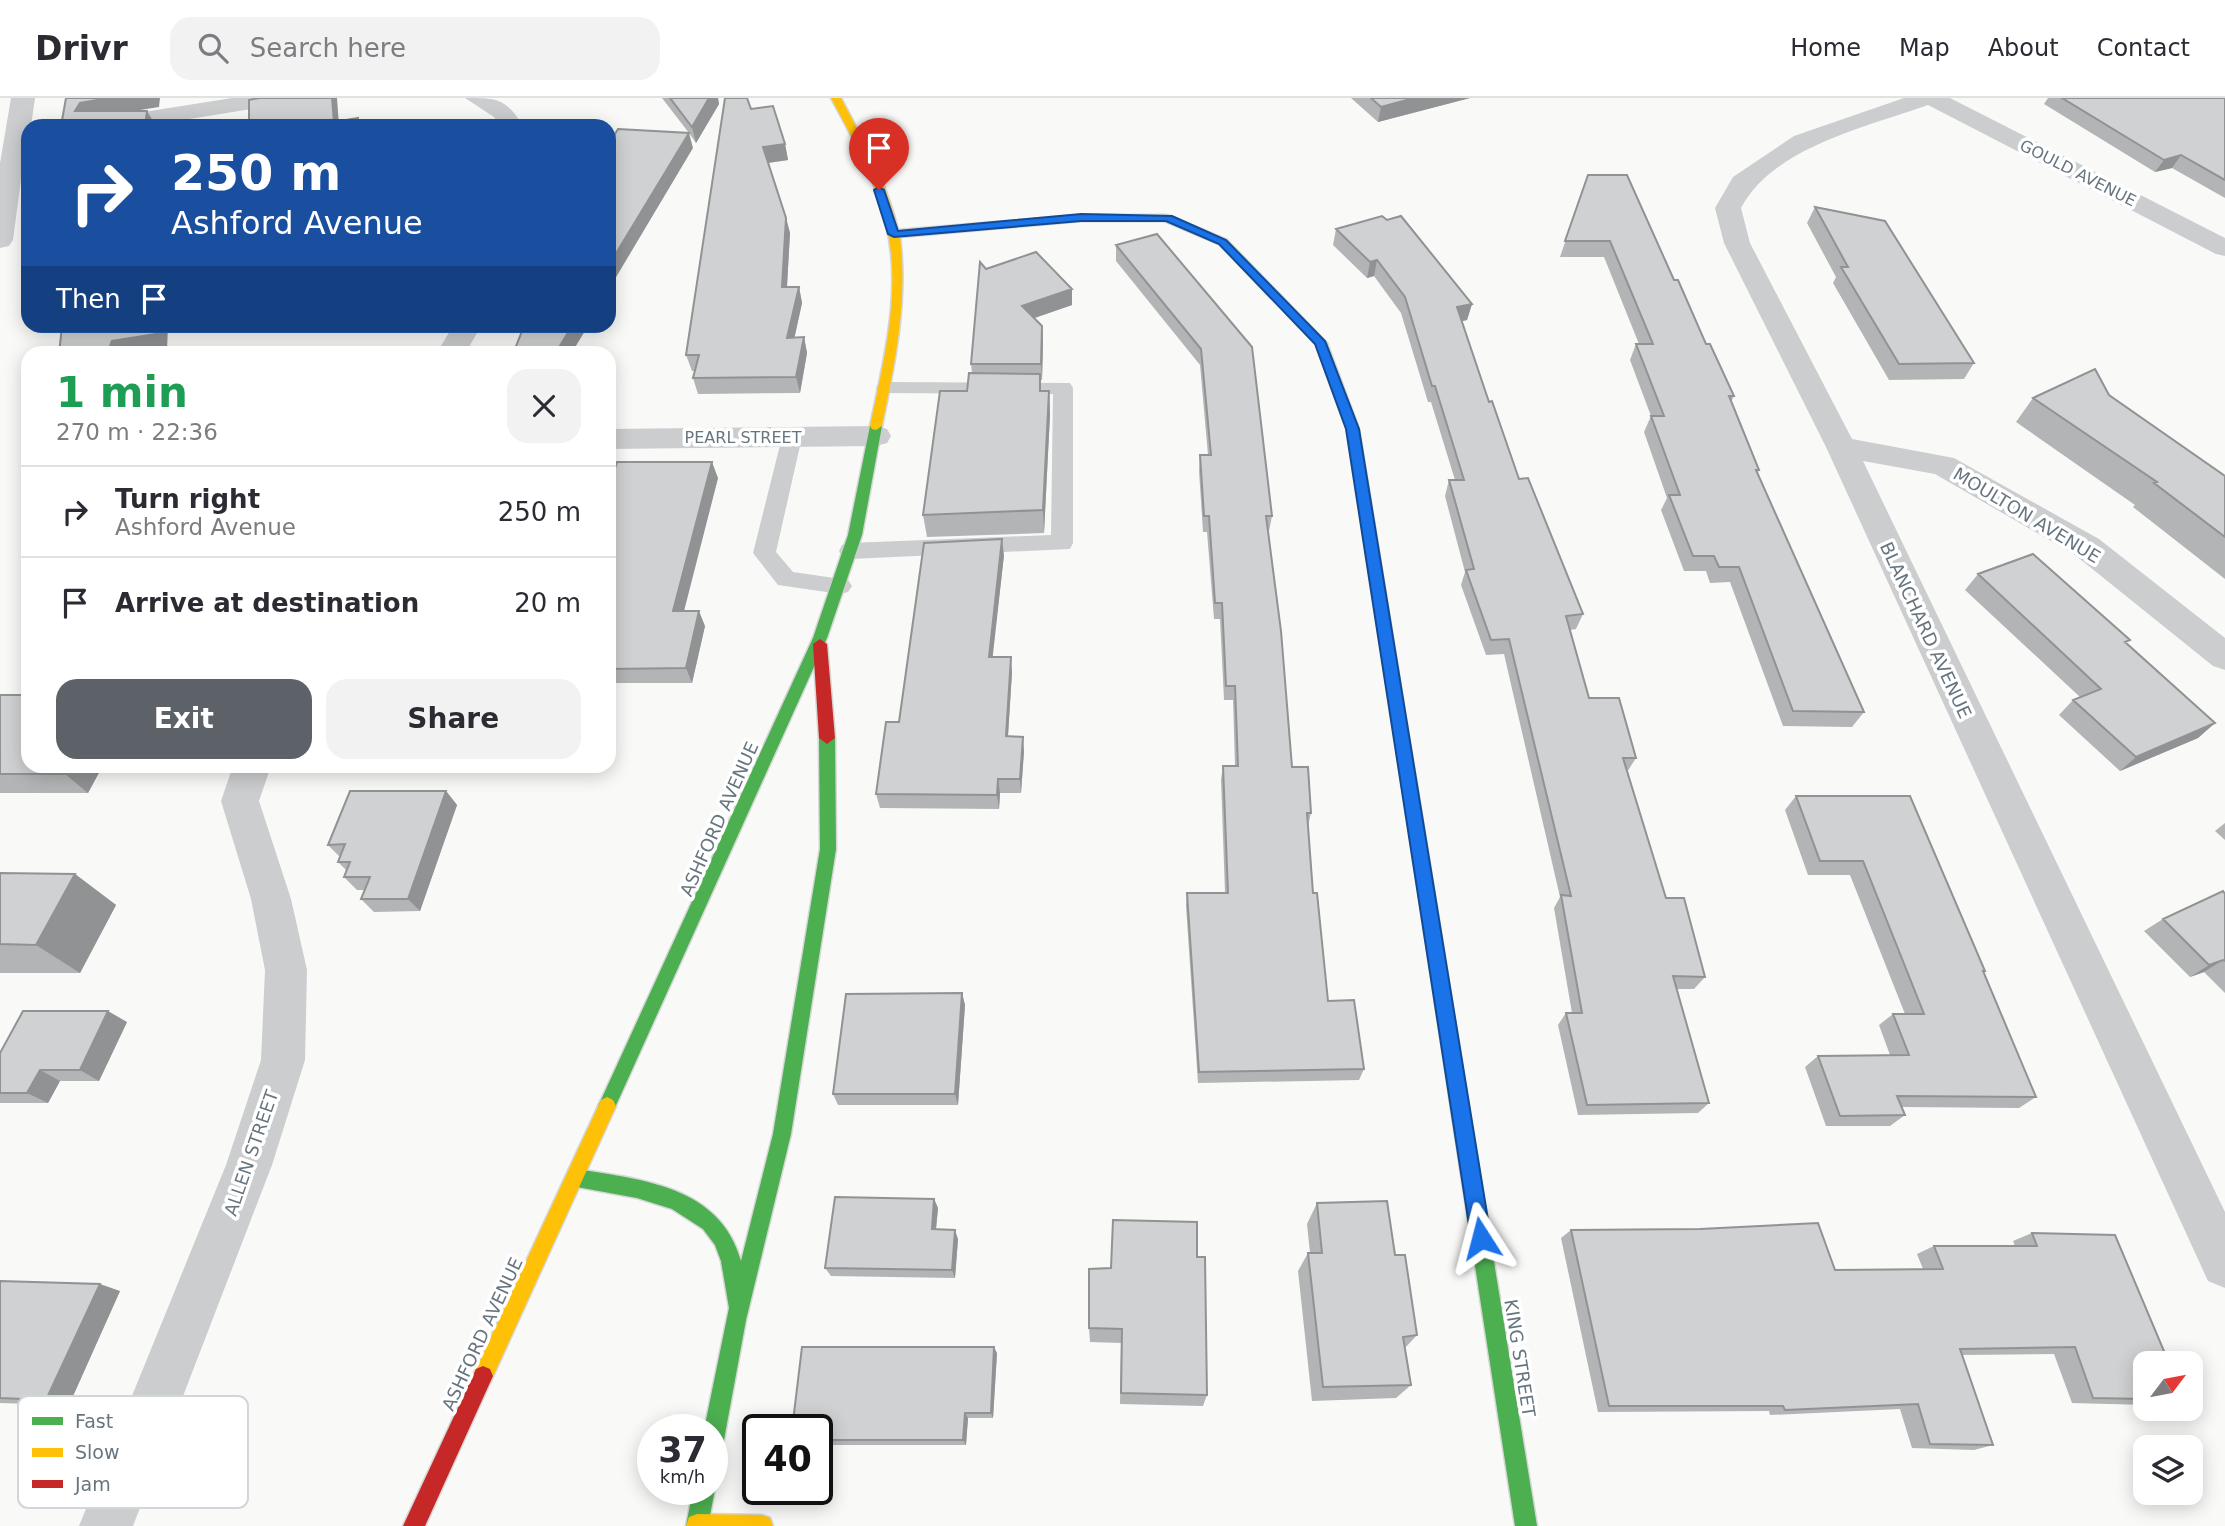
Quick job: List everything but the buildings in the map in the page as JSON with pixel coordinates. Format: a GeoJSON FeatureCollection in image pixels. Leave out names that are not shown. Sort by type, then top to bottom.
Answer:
{"type":"FeatureCollection","features":[{"type":"Feature","properties":{"kind":"main road","name":"ASHFORD AVENUE"},"geometry":{"type":"LineString","coordinates":[[414,1526],[577,1178],[820,638],[850,551],[886,388],[898,305],[894,234],[863,150],[835,98]]}},
{"type":"Feature","properties":{"kind":"main road","name":"KING STREET"},"geometry":{"type":"LineString","coordinates":[[894,234],[1081,218],[1168,218],[1223,242],[1321,343],[1353,429],[1527,1526]]}},
{"type":"Feature","properties":{"kind":"main road"},"geometry":{"type":"LineString","coordinates":[[718,1414],[736,1320],[782,1134],[828,849],[830,771],[820,638]]}},
{"type":"Feature","properties":{"kind":"main road"},"geometry":{"type":"LineString","coordinates":[[577,1178],[668,1198],[692,1206],[710,1221],[724,1241],[732,1264],[736,1320]]}},
{"type":"Feature","properties":{"kind":"main road"},"geometry":{"type":"LineString","coordinates":[[701,1505],[697,1525],[762,1526]]}},
{"type":"Feature","properties":{"kind":"street"},"geometry":{"type":"LineString","coordinates":[[22,119],[23,98]]}},
{"type":"Feature","properties":{"kind":"street"},"geometry":{"type":"LineString","coordinates":[[144,119],[275,98]]}},
{"type":"Feature","properties":{"kind":"street"},"geometry":{"type":"LineString","coordinates":[[477,98],[503,112],[507,119]]}},
{"type":"Feature","properties":{"kind":"street","name":"GOULD AVENUE"},"geometry":{"type":"LineString","coordinates":[[1930,98],[2225,248]]}},
{"type":"Feature","properties":{"kind":"street","name":"BLANCHARD AVENUE"},"geometry":{"type":"LineString","coordinates":[[1930,98],[1802,141],[1742,181],[1728,208],[1737,243],[1841,447],[2225,1264]]}},
{"type":"Feature","properties":{"kind":"street"},"geometry":{"type":"LineString","coordinates":[[0,240],[21,138]]}},
{"type":"Feature","properties":{"kind":"street","name":"PEARL STREET"},"geometry":{"type":"LineString","coordinates":[[616,439],[876,436]]}},
{"type":"Feature","properties":{"kind":"street","name":"MOULTON AVENUE"},"geometry":{"type":"LineString","coordinates":[[1841,447],[1944,464],[2087,547],[2225,657]]}},
{"type":"Feature","properties":{"kind":"street","name":"ALLEN STREET"},"geometry":{"type":"LineString","coordinates":[[157,1396],[249,1165],[283,1060],[286,970],[271,899],[240,801],[249,773]]}},
{"type":"Feature","properties":{"kind":"street","name":"ALLEN STREET"},"geometry":{"type":"LineString","coordinates":[[106,1526],[113,1508]]}},
{"type":"Feature","properties":{"kind":"lane"},"geometry":{"type":"LineString","coordinates":[[850,551],[1062,543],[1063,388],[886,388]]}},
{"type":"Feature","properties":{"kind":"lane"},"geometry":{"type":"LineString","coordinates":[[792,437],[764,553],[786,579],[839,586]]}},
{"type":"Feature","properties":{"kind":"traffic: fast"},"geometry":{"type":"LineString","coordinates":[[1166,218],[1223,242],[1321,343],[1353,429],[1393,682]]}},
{"type":"Feature","properties":{"kind":"traffic: fast"},"geometry":{"type":"LineString","coordinates":[[607,1106],[820,638],[855,535],[876,426]]}},
{"type":"Feature","properties":{"kind":"traffic: fast"},"geometry":{"type":"LineString","coordinates":[[718,1414],[736,1320],[782,1134],[828,849],[827,738]]}},
{"type":"Feature","properties":{"kind":"traffic: fast"},"geometry":{"type":"LineString","coordinates":[[1460,1109],[1526,1526]]}},
{"type":"Feature","properties":{"kind":"traffic: fast"},"geometry":{"type":"LineString","coordinates":[[577,1178],[657,1194],[694,1210],[709,1222],[726,1245],[736,1301]]}},
{"type":"Feature","properties":{"kind":"traffic: fast"},"geometry":{"type":"LineString","coordinates":[[697,1526],[701,1505]]}},
{"type":"Feature","properties":{"kind":"traffic: slow"},"geometry":{"type":"LineString","coordinates":[[836,98],[885,202],[897,260],[897,308],[876,426]]}},
{"type":"Feature","properties":{"kind":"traffic: slow"},"geometry":{"type":"LineString","coordinates":[[894,234],[1081,218],[1166,218]]}},
{"type":"Feature","properties":{"kind":"traffic: slow"},"geometry":{"type":"LineString","coordinates":[[1393,682],[1427,896]]}},
{"type":"Feature","properties":{"kind":"traffic: slow"},"geometry":{"type":"LineString","coordinates":[[483,1376],[607,1106]]}},
{"type":"Feature","properties":{"kind":"traffic: slow"},"geometry":{"type":"LineString","coordinates":[[697,1525],[762,1526]]}},
{"type":"Feature","properties":{"kind":"traffic: jam"},"geometry":{"type":"LineString","coordinates":[[820,644],[827,738]]}},
{"type":"Feature","properties":{"kind":"traffic: jam"},"geometry":{"type":"LineString","coordinates":[[1427,896],[1460,1109]]}},
{"type":"Feature","properties":{"kind":"traffic: jam"},"geometry":{"type":"LineString","coordinates":[[414,1526],[483,1376]]}},
{"type":"Feature","properties":{"kind":"route"},"geometry":{"type":"LineString","coordinates":[[879,190],[894,234],[1081,218],[1168,218],[1223,242],[1321,343],[1353,429],[1481,1238]]}}]}
